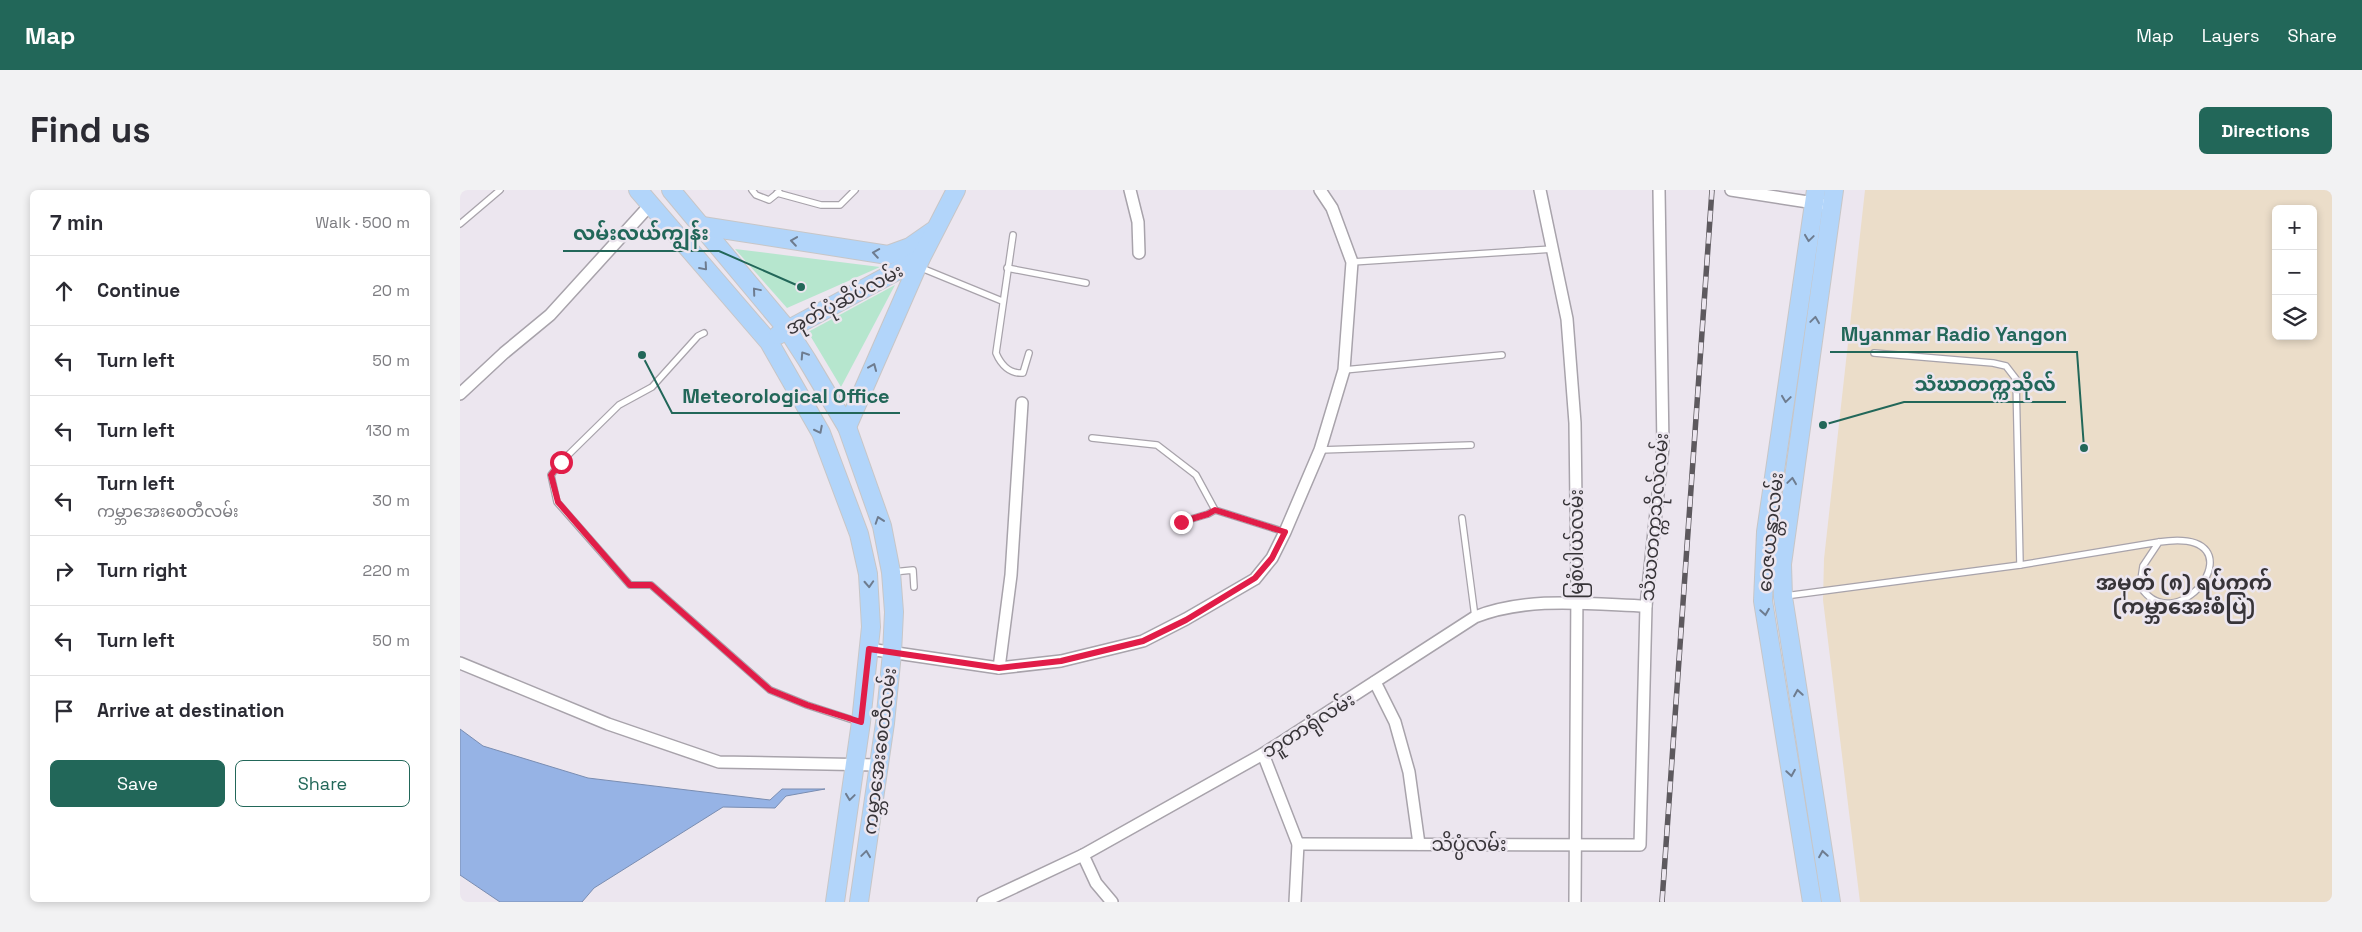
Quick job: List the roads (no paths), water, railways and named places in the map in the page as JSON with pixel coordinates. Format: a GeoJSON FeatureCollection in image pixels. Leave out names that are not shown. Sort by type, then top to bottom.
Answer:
{"type":"FeatureCollection","features":[{"type":"Feature","properties":{"kind":"main road","name":"ကမ္ဘာအေးစေတီလမ်း"},"geometry":{"type":"LineString","coordinates":[[638,190],[769,342],[821,434],[859,534],[868,574],[871,627],[861,722],[835,902]]}},
{"type":"Feature","properties":{"kind":"main road"},"geometry":{"type":"LineString","coordinates":[[671,190],[787,329]]}},
{"type":"Feature","properties":{"kind":"main road"},"geometry":{"type":"LineString","coordinates":[[847,427],[919,262],[956,190]]}},
{"type":"Feature","properties":{"kind":"main road","name":"ဝေဇယန္တာလမ်း"},"geometry":{"type":"LineString","coordinates":[[1812,902],[1763,601],[1766,532],[1815,196]]}},
{"type":"Feature","properties":{"kind":"main road","name":"ဝေဇယန္တာလမ်း"},"geometry":{"type":"LineString","coordinates":[[1831,902],[1783,597],[1782,564],[1785,530],[1833,198]]}},
{"type":"Feature","properties":{"kind":"main road"},"geometry":{"type":"LineString","coordinates":[[702,226],[888,255],[910,247],[935,230]]}},
{"type":"Feature","properties":{"kind":"main road","name":"အုတ်ပုံဆိပ်လမ်း"},"geometry":{"type":"LineString","coordinates":[[769,342],[787,329],[919,262]]}},
{"type":"Feature","properties":{"kind":"main road","name":"ကမ္ဘာအေးစေတီလမ်း"},"geometry":{"type":"LineString","coordinates":[[787,329],[847,427],[882,526],[891,572],[894,612],[892,653],[859,902]]}},
{"type":"Feature","properties":{"kind":"street"},"geometry":{"type":"LineString","coordinates":[[1130,190],[1138,222],[1139,254]]}},
{"type":"Feature","properties":{"kind":"street"},"geometry":{"type":"LineString","coordinates":[[869,649],[999,668],[1061,661],[1143,641],[1186,620],[1255,578],[1272,558],[1285,532],[1320,450],[1344,370],[1352,262],[1332,208],[1320,190]]}},
{"type":"Feature","properties":{"kind":"street","name":"မြစံပါယ်လမ်း"},"geometry":{"type":"LineString","coordinates":[[1540,190],[1568,320],[1575,423],[1575,902]]}},
{"type":"Feature","properties":{"kind":"street","name":"သံဃတက္ကသိုလ်လမ်း"},"geometry":{"type":"LineString","coordinates":[[1640,845],[1646,606],[1663,447],[1659,190]]}},
{"type":"Feature","properties":{"kind":"street"},"geometry":{"type":"LineString","coordinates":[[1731,190],[1833,198]]}},
{"type":"Feature","properties":{"kind":"street"},"geometry":{"type":"LineString","coordinates":[[460,394],[504,353],[550,315],[650,205]]}},
{"type":"Feature","properties":{"kind":"street"},"geometry":{"type":"LineString","coordinates":[[999,668],[1011,575],[1022,403]]}},
{"type":"Feature","properties":{"kind":"street","name":"ဘူတာရုံလမ်း"},"geometry":{"type":"LineString","coordinates":[[983,902],[1083,855],[1263,754],[1475,616],[1522,604],[1646,606]]}},
{"type":"Feature","properties":{"kind":"street"},"geometry":{"type":"LineString","coordinates":[[460,663],[608,724],[719,762],[878,765]]}},
{"type":"Feature","properties":{"kind":"street"},"geometry":{"type":"LineString","coordinates":[[1376,682],[1395,722],[1409,772],[1419,844]]}},
{"type":"Feature","properties":{"kind":"street"},"geometry":{"type":"LineString","coordinates":[[1263,754],[1298,844],[1295,902]]}},
{"type":"Feature","properties":{"kind":"street","name":"သိပ္ပံလမ်း"},"geometry":{"type":"LineString","coordinates":[[1298,844],[1640,845]]}},
{"type":"Feature","properties":{"kind":"street"},"geometry":{"type":"LineString","coordinates":[[1083,855],[1096,883],[1112,902]]}},
{"type":"Feature","properties":{"kind":"lane"},"geometry":{"type":"LineString","coordinates":[[460,224],[500,190]]}},
{"type":"Feature","properties":{"kind":"lane"},"geometry":{"type":"LineString","coordinates":[[752,190],[756,195],[769,200],[779,191],[821,205],[840,205],[855,190]]}},
{"type":"Feature","properties":{"kind":"lane"},"geometry":{"type":"LineString","coordinates":[[1013,235],[996,340],[996,353],[1000,363],[1015,374],[1023,373],[1029,353]]}},
{"type":"Feature","properties":{"kind":"lane"},"geometry":{"type":"LineString","coordinates":[[1352,262],[1553,249]]}},
{"type":"Feature","properties":{"kind":"lane"},"geometry":{"type":"LineString","coordinates":[[919,262],[1002,301]]}},
{"type":"Feature","properties":{"kind":"lane"},"geometry":{"type":"LineString","coordinates":[[1007,268],[1086,283]]}},
{"type":"Feature","properties":{"kind":"lane"},"geometry":{"type":"LineString","coordinates":[[704,334],[698,336],[652,387],[619,405],[561,462],[551,475],[558,502],[630,585],[651,585],[770,690],[807,705],[861,722]]}},
{"type":"Feature","properties":{"kind":"lane"},"geometry":{"type":"LineString","coordinates":[[1874,353],[1951,357],[1993,362],[2006,366],[2012,372],[2016,379],[2018,409],[2020,565]]}},
{"type":"Feature","properties":{"kind":"lane"},"geometry":{"type":"LineString","coordinates":[[1344,370],[1502,355]]}},
{"type":"Feature","properties":{"kind":"lane"},"geometry":{"type":"LineString","coordinates":[[1092,438],[1157,445],[1196,475],[1215,510],[1285,532]]}},
{"type":"Feature","properties":{"kind":"lane"},"geometry":{"type":"LineString","coordinates":[[1320,450],[1471,445]]}},
{"type":"Feature","properties":{"kind":"lane"},"geometry":{"type":"LineString","coordinates":[[1181,522],[1215,510]]}},
{"type":"Feature","properties":{"kind":"lane"},"geometry":{"type":"LineString","coordinates":[[1462,518],[1475,616]]}},
{"type":"Feature","properties":{"kind":"lane"},"geometry":{"type":"LineString","coordinates":[[1783,597],[2020,565],[2159,542],[2169,541],[2196,545],[2205,550],[2211,559],[2210,572],[2202,585],[2192,594],[2176,602],[2160,604],[2147,597],[2140,586],[2143,566],[2159,542]]}},
{"type":"Feature","properties":{"kind":"lane"},"geometry":{"type":"LineString","coordinates":[[891,572],[913,570],[914,587]]}},
{"type":"Feature","properties":{"kind":"water"},"geometry":{"type":"Polygon","coordinates":[[[460,729],[483,746],[588,778],[770,800],[782,789],[825,789],[786,796],[775,808],[723,807],[594,888],[582,902],[500,902],[460,875],[460,729]]]}},
{"type":"Feature","properties":{"kind":"railway"},"geometry":{"type":"LineString","coordinates":[[1662,902],[1712,190]]}},
{"type":"Feature","properties":{"kind":"place","name":"လမ်းလယ်ကျွန်း"},"geometry":{"type":"Point","coordinates":[801,287]}},
{"type":"Feature","properties":{"kind":"place","name":"Meteorological Office"},"geometry":{"type":"Point","coordinates":[642,355]}},
{"type":"Feature","properties":{"kind":"place","name":"သံဃာတက္ကသိုလ်"},"geometry":{"type":"Point","coordinates":[1823,425]}},
{"type":"Feature","properties":{"kind":"place","name":"Myanmar Radio Yangon"},"geometry":{"type":"Point","coordinates":[2084,448]}},
{"type":"Feature","properties":{"kind":"district","name":"အမှတ် (၈) ရပ်ကွက် (ကမ္ဘာအေးစံပြ)"},"geometry":{"type":"Point","coordinates":[2184,595]}}]}
